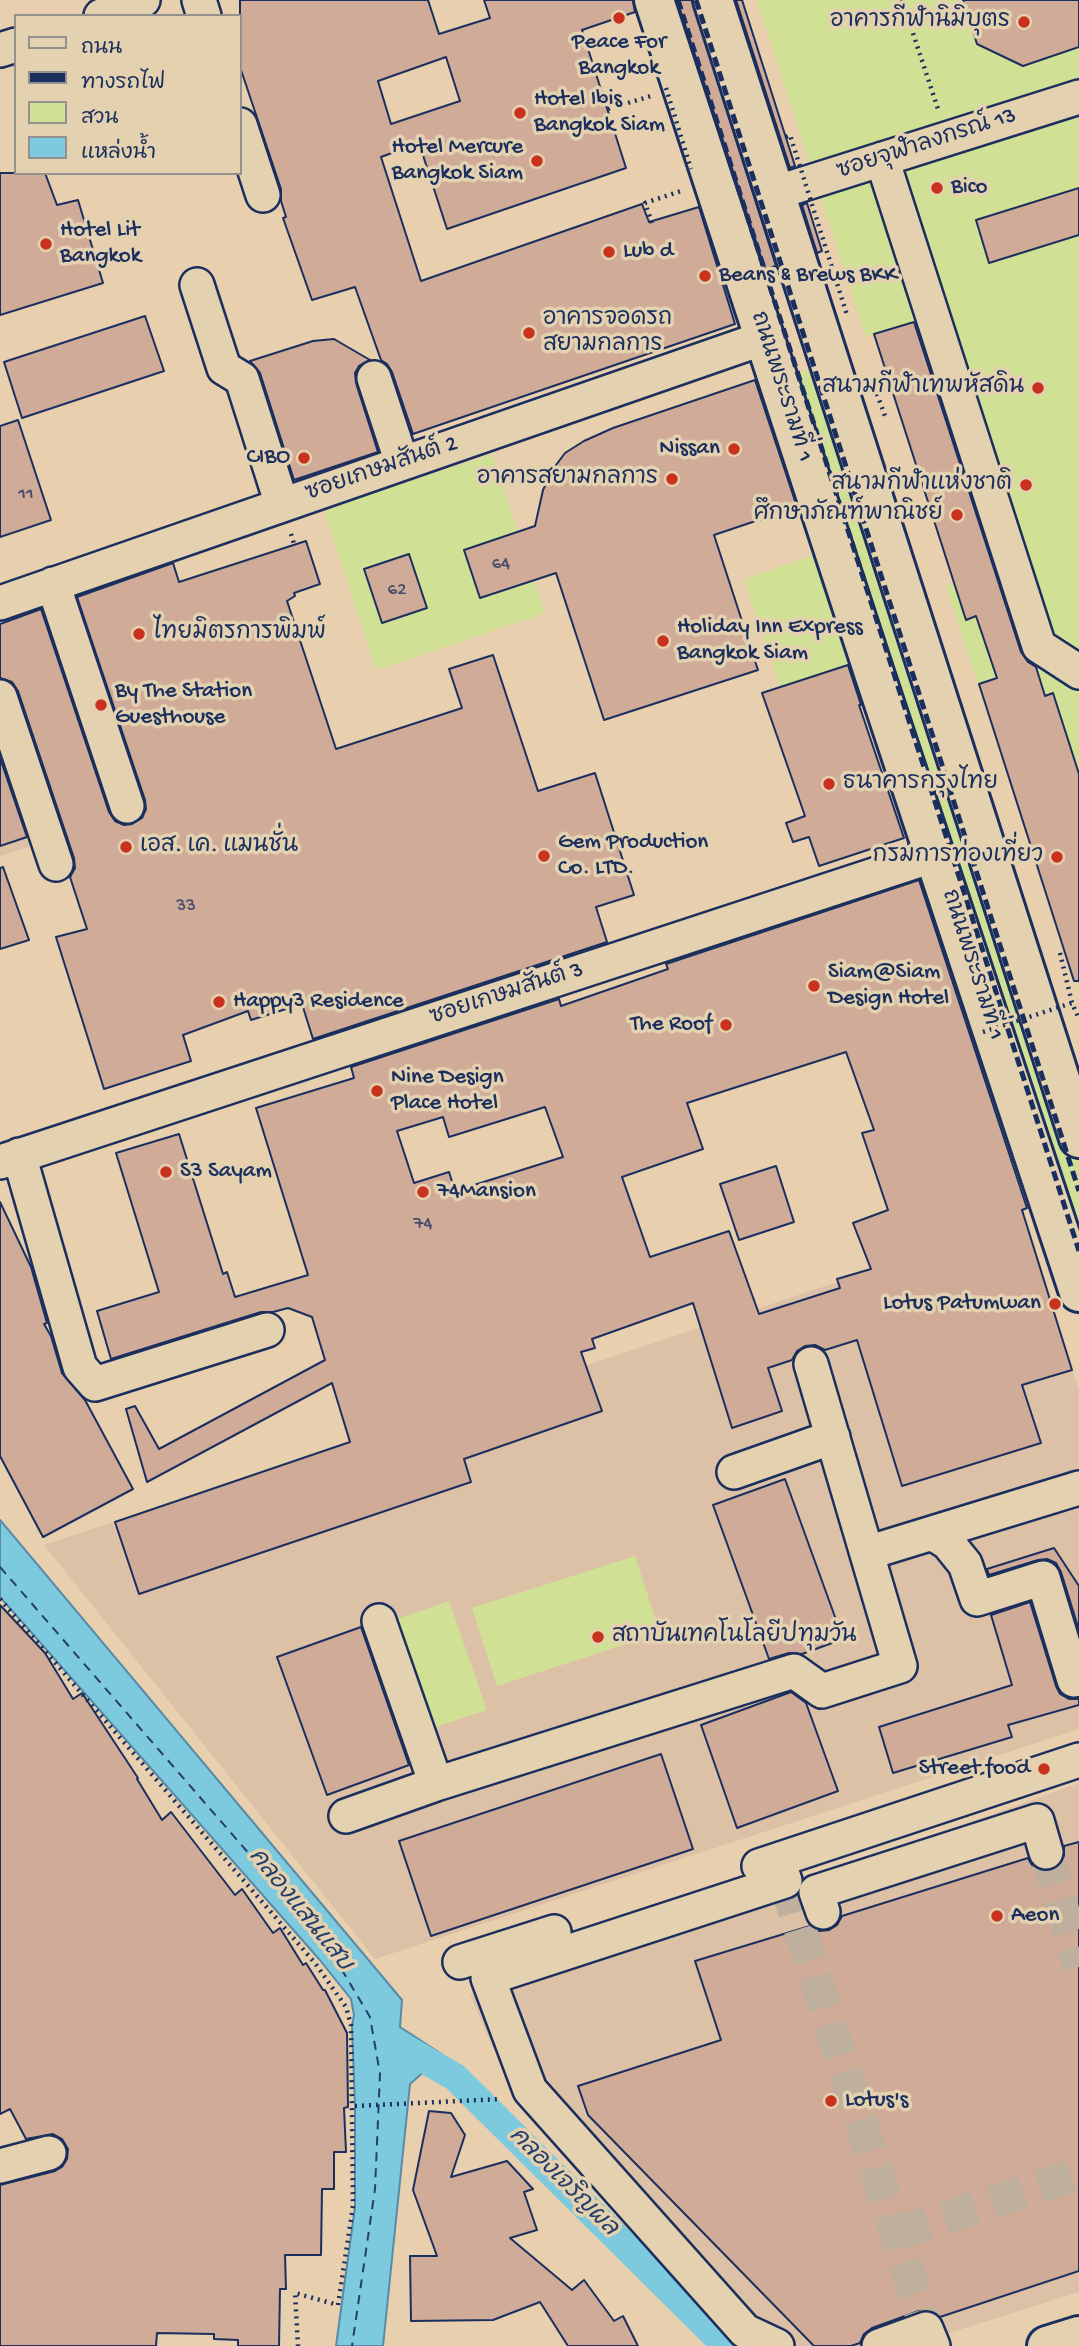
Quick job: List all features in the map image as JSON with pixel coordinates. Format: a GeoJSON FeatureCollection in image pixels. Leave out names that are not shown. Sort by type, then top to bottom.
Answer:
{"type":"FeatureCollection","features":[{"type":"Feature","properties":{"kind":"main road","name":"ถนนพระรามที่ 1"},"geometry":{"type":"LineString","coordinates":[[654,0],[674,87],[764,338],[1079,1292]]}},
{"type":"Feature","properties":{"kind":"main road"},"geometry":{"type":"LineString","coordinates":[[713,0],[1079,1138]]}},
{"type":"Feature","properties":{"kind":"main road"},"geometry":{"type":"LineString","coordinates":[[1047,2346],[1079,2336]]}},
{"type":"Feature","properties":{"kind":"street"},"geometry":{"type":"LineString","coordinates":[[106,14],[143,0]]}},
{"type":"Feature","properties":{"kind":"street","name":"ซอยจุฬาลงกรณ์ 13"},"geometry":{"type":"LineString","coordinates":[[775,193],[1079,97]]}},
{"type":"Feature","properties":{"kind":"street"},"geometry":{"type":"LineString","coordinates":[[242,131],[263,195]]}},
{"type":"Feature","properties":{"kind":"street"},"geometry":{"type":"LineString","coordinates":[[882,159],[1039,646],[1079,672]]}},
{"type":"Feature","properties":{"kind":"street"},"geometry":{"type":"LineString","coordinates":[[197,285],[224,368],[242,379],[286,519]]}},
{"type":"Feature","properties":{"kind":"street","name":"ซอยเกษมสันต์ 2"},"geometry":{"type":"LineString","coordinates":[[0,603],[53,584],[286,519],[402,463],[764,338]]}},
{"type":"Feature","properties":{"kind":"street"},"geometry":{"type":"LineString","coordinates":[[374,379],[402,463]]}},
{"type":"Feature","properties":{"kind":"street"},"geometry":{"type":"LineString","coordinates":[[53,584],[127,806]]}},
{"type":"Feature","properties":{"kind":"street"},"geometry":{"type":"LineString","coordinates":[[0,696],[55,851]]}},
{"type":"Feature","properties":{"kind":"street","name":"ซอยเกษมสันต์ 3"},"geometry":{"type":"LineString","coordinates":[[10,1158],[935,855]]}},
{"type":"Feature","properties":{"kind":"street"},"geometry":{"type":"LineString","coordinates":[[10,1158],[80,1367],[95,1384],[267,1330]]}},
{"type":"Feature","properties":{"kind":"street"},"geometry":{"type":"LineString","coordinates":[[346,1816],[436,1784],[794,1671],[822,1691],[900,1666],[811,1364]]}},
{"type":"Feature","properties":{"kind":"street"},"geometry":{"type":"LineString","coordinates":[[734,1472],[833,1437]]}},
{"type":"Feature","properties":{"kind":"street"},"geometry":{"type":"LineString","coordinates":[[867,1553],[1079,1488]]}},
{"type":"Feature","properties":{"kind":"street"},"geometry":{"type":"LineString","coordinates":[[932,1533],[948,1543],[965,1564],[977,1599],[1043,1577],[1074,1680]]}},
{"type":"Feature","properties":{"kind":"street"},"geometry":{"type":"LineString","coordinates":[[379,1621],[436,1784]]}},
{"type":"Feature","properties":{"kind":"street"},"geometry":{"type":"LineString","coordinates":[[778,2346],[746,2331],[530,2090],[488,1978],[1079,1760]]}},
{"type":"Feature","properties":{"kind":"street"},"geometry":{"type":"LineString","coordinates":[[822,1912],[816,1892],[1037,1821],[1046,1852]]}},
{"type":"Feature","properties":{"kind":"street"},"geometry":{"type":"LineString","coordinates":[[460,1962],[781,1870]]}},
{"type":"Feature","properties":{"kind":"street"},"geometry":{"type":"LineString","coordinates":[[0,2165],[49,2153]]}},
{"type":"Feature","properties":{"kind":"street"},"geometry":{"type":"LineString","coordinates":[[879,2346],[930,2337]]}},
{"type":"Feature","properties":{"kind":"path"},"geometry":{"type":"LineString","coordinates":[[902,0],[947,139]]}},
{"type":"Feature","properties":{"kind":"path"},"geometry":{"type":"LineString","coordinates":[[608,109],[674,87],[691,169]]}},
{"type":"Feature","properties":{"kind":"path"},"geometry":{"type":"LineString","coordinates":[[786,136],[790,135],[847,315]]}},
{"type":"Feature","properties":{"kind":"path"},"geometry":{"type":"LineString","coordinates":[[652,223],[645,203],[692,188]]}},
{"type":"Feature","properties":{"kind":"path"},"geometry":{"type":"LineString","coordinates":[[286,519],[294,544]]}},
{"type":"Feature","properties":{"kind":"path"},"geometry":{"type":"LineString","coordinates":[[594,836],[597,845]]}},
{"type":"Feature","properties":{"kind":"path"},"geometry":{"type":"LineString","coordinates":[[1060,953],[1072,1003],[1079,1019]]}},
{"type":"Feature","properties":{"kind":"path"},"geometry":{"type":"LineString","coordinates":[[983,1032],[1072,1003]]}},
{"type":"Feature","properties":{"kind":"path"},"geometry":{"type":"LineString","coordinates":[[0,1599],[315,1963],[346,2007],[351,2025],[353,2206],[338,2305],[295,2293],[298,2346]]}},
{"type":"Feature","properties":{"kind":"path"},"geometry":{"type":"LineString","coordinates":[[355,2106],[506,2099]]}},
{"type":"Feature","properties":{"kind":"shaded area"},"geometry":{"type":"Polygon","coordinates":[[[0,720],[41,843],[0,856],[0,720]]]}},
{"type":"Feature","properties":{"kind":"shaded area","name":"สถาบันเทคโนโลยีปทุมวัน"},"geometry":{"type":"Polygon","coordinates":[[[1025,1220],[1079,1391],[1079,1729],[375,1959],[44,1545],[1025,1220]]]}},
{"type":"Feature","properties":{"kind":"shaded area","name":"Lotus's"},"geometry":{"type":"Polygon","coordinates":[[[1079,1783],[1079,2292],[908,2346],[755,2346],[519,2095],[491,2044],[470,1994],[818,1877],[1079,1783]]]}},
{"type":"Feature","properties":{"kind":"green space","name":"สนามกีฬาแห่งชาติ"},"geometry":{"type":"Polygon","coordinates":[[[757,0],[1079,0],[1079,995],[946,586],[954,583],[966,620],[1017,604],[919,320],[866,337],[757,0]]]}},
{"type":"Feature","properties":{"kind":"green space"},"geometry":{"type":"Polygon","coordinates":[[[821,366],[1079,1163],[1079,1264],[792,375],[821,366]]]}},
{"type":"Feature","properties":{"kind":"green space"},"geometry":{"type":"Polygon","coordinates":[[[492,454],[545,613],[376,670],[324,510],[492,454]]]}},
{"type":"Feature","properties":{"kind":"green space"},"geometry":{"type":"Polygon","coordinates":[[[815,555],[851,664],[780,687],[744,579],[815,555]]]}},
{"type":"Feature","properties":{"kind":"green space"},"geometry":{"type":"Polygon","coordinates":[[[635,1556],[660,1633],[497,1686],[472,1608],[635,1556]]]}},
{"type":"Feature","properties":{"kind":"green space"},"geometry":{"type":"Polygon","coordinates":[[[449,1601],[487,1710],[426,1730],[389,1622],[449,1601]]]}},
{"type":"Feature","properties":{"kind":"water","name":"คลองแสนแสบ"},"geometry":{"type":"Polygon","coordinates":[[[0,1520],[402,2000],[400,2027],[443,2055],[410,2084],[383,2346],[336,2346],[355,2207],[354,2015],[351,1999],[319,1959],[0,1597],[0,1520]]]}},
{"type":"Feature","properties":{"kind":"building"},"geometry":{"type":"Polygon","coordinates":[[[240,0],[428,0],[439,34],[490,18],[484,0],[633,0],[635,12],[582,30],[626,168],[447,229],[419,143],[381,157],[421,281],[642,204],[649,222],[699,207],[735,324],[413,434],[392,372],[381,360],[355,287],[312,300],[283,218],[286,217],[281,201],[281,189],[242,73],[240,0]],[[446,57],[378,81],[391,124],[460,101],[446,57]]]}},
{"type":"Feature","properties":{"kind":"building"},"geometry":{"type":"Polygon","coordinates":[[[677,0],[692,0],[776,266],[765,269],[677,0]]]}},
{"type":"Feature","properties":{"kind":"building"},"geometry":{"type":"Polygon","coordinates":[[[736,0],[742,0],[795,166],[790,168],[736,0]]]}},
{"type":"Feature","properties":{"kind":"building","name":"อาคารกีฬานิมิบุตร"},"geometry":{"type":"Polygon","coordinates":[[[963,0],[1079,0],[1079,47],[1023,66],[977,44],[963,0]]]}},
{"type":"Feature","properties":{"kind":"building","name":"Hotel Lit Bangkok"},"geometry":{"type":"Polygon","coordinates":[[[0,173],[46,175],[57,205],[78,200],[103,283],[0,315],[0,173]]]}},
{"type":"Feature","properties":{"kind":"building"},"geometry":{"type":"Polygon","coordinates":[[[1079,188],[1079,235],[989,263],[976,220],[1079,188]]]}},
{"type":"Feature","properties":{"kind":"building"},"geometry":{"type":"Polygon","coordinates":[[[807,203],[822,251],[817,253],[802,205],[807,203]]]}},
{"type":"Feature","properties":{"kind":"building"},"geometry":{"type":"Polygon","coordinates":[[[145,316],[164,371],[22,418],[4,362],[145,316]]]}},
{"type":"Feature","properties":{"kind":"building"},"geometry":{"type":"Polygon","coordinates":[[[914,322],[1021,652],[1028,662],[1036,667],[1045,696],[1053,693],[1079,774],[1079,981],[1074,981],[979,684],[997,678],[976,616],[966,620],[874,334],[914,322]]]}},
{"type":"Feature","properties":{"kind":"building"},"geometry":{"type":"Polygon","coordinates":[[[334,339],[370,360],[359,366],[355,373],[378,452],[294,480],[260,373],[250,361],[313,341],[334,339]]]}},
{"type":"Feature","properties":{"kind":"building"},"geometry":{"type":"Polygon","coordinates":[[[755,380],[797,507],[714,535],[758,670],[604,720],[556,573],[480,598],[464,550],[535,526],[543,490],[553,469],[565,453],[584,441],[613,428],[755,380]]]}},
{"type":"Feature","properties":{"kind":"building"},"geometry":{"type":"Polygon","coordinates":[[[18,420],[51,520],[0,537],[0,426],[18,420]]]}},
{"type":"Feature","properties":{"kind":"building"},"geometry":{"type":"Polygon","coordinates":[[[306,541],[320,584],[294,593],[295,596],[287,601],[336,749],[462,708],[449,669],[493,655],[538,791],[595,773],[634,895],[596,907],[607,942],[313,1039],[302,1004],[251,1020],[248,1011],[183,1035],[191,1061],[104,1089],[56,937],[87,929],[70,877],[75,868],[74,858],[18,691],[12,682],[0,678],[0,624],[41,609],[109,812],[115,821],[124,825],[132,824],[142,818],[146,809],[145,800],[77,597],[173,563],[179,582],[306,541]]]}},
{"type":"Feature","properties":{"kind":"building"},"geometry":{"type":"Polygon","coordinates":[[[409,554],[427,608],[382,623],[364,569],[409,554]]]}},
{"type":"Feature","properties":{"kind":"building"},"geometry":{"type":"Polygon","coordinates":[[[848,665],[904,838],[819,866],[809,837],[793,842],[786,823],[805,816],[762,693],[848,665]]]}},
{"type":"Feature","properties":{"kind":"building"},"geometry":{"type":"Polygon","coordinates":[[[0,758],[27,837],[0,846],[0,758]]]}},
{"type":"Feature","properties":{"kind":"building"},"geometry":{"type":"Polygon","coordinates":[[[3,867],[29,940],[0,949],[0,868],[3,867]]]}},
{"type":"Feature","properties":{"kind":"building"},"geometry":{"type":"Polygon","coordinates":[[[919,880],[1027,1208],[1022,1210],[1072,1370],[1022,1385],[1041,1443],[902,1486],[857,1340],[825,1350],[815,1345],[805,1346],[797,1351],[792,1360],[768,1368],[782,1411],[732,1428],[693,1303],[592,1339],[595,1348],[581,1352],[602,1411],[464,1459],[471,1482],[139,1594],[115,1522],[350,1442],[332,1383],[147,1482],[126,1409],[135,1406],[159,1449],[325,1360],[312,1317],[288,1308],[261,1312],[111,1359],[97,1311],[159,1292],[116,1153],[179,1134],[223,1274],[227,1272],[235,1297],[308,1275],[256,1108],[354,1078],[351,1067],[559,999],[561,1006],[668,969],[666,964],[919,880]],[[846,1052],[687,1103],[703,1149],[622,1177],[650,1257],[729,1231],[759,1314],[840,1288],[837,1279],[871,1269],[853,1223],[888,1210],[862,1133],[874,1130],[846,1052]],[[545,1107],[449,1137],[443,1117],[397,1131],[414,1183],[449,1172],[455,1191],[563,1157],[545,1107]]]}},
{"type":"Feature","properties":{"kind":"building"},"geometry":{"type":"Polygon","coordinates":[[[776,1166],[794,1222],[739,1240],[720,1184],[776,1166]]]}},
{"type":"Feature","properties":{"kind":"building"},"geometry":{"type":"Polygon","coordinates":[[[0,1202],[31,1267],[47,1323],[44,1324],[51,1336],[62,1373],[85,1400],[133,1489],[43,1537],[0,1456],[0,1202]]]}},
{"type":"Feature","properties":{"kind":"building"},"geometry":{"type":"Polygon","coordinates":[[[785,1479],[843,1639],[802,1654],[789,1653],[769,1659],[713,1505],[785,1479]]]}},
{"type":"Feature","properties":{"kind":"building"},"geometry":{"type":"Polygon","coordinates":[[[1054,1548],[1079,1586],[1079,1630],[1056,1563],[1047,1559],[1038,1560],[989,1575],[987,1569],[1054,1548]]]}},
{"type":"Feature","properties":{"kind":"building"},"geometry":{"type":"Polygon","coordinates":[[[1030,1602],[1056,1686],[1060,1694],[1069,1699],[1079,1699],[1079,1705],[1008,1725],[1012,1737],[893,1773],[879,1727],[1012,1685],[991,1615],[1030,1602]]]}},
{"type":"Feature","properties":{"kind":"building"},"geometry":{"type":"Polygon","coordinates":[[[0,1605],[45,1653],[73,1699],[82,1693],[162,1820],[171,1812],[235,1895],[242,1889],[273,1933],[280,1928],[303,1965],[306,1963],[325,1990],[347,2033],[348,2107],[344,2108],[346,2152],[334,2152],[334,2189],[322,2189],[321,2255],[285,2255],[286,2289],[280,2289],[279,2346],[238,2346],[238,2340],[214,2339],[214,2334],[157,2333],[156,2346],[0,2346],[0,2185],[55,2171],[62,2167],[67,2159],[68,2149],[62,2139],[53,2134],[26,2139],[10,2109],[0,2114],[0,1605]]]}},
{"type":"Feature","properties":{"kind":"building"},"geometry":{"type":"Polygon","coordinates":[[[361,1627],[409,1765],[327,1795],[277,1657],[361,1627]]]}},
{"type":"Feature","properties":{"kind":"building"},"geometry":{"type":"Polygon","coordinates":[[[791,1692],[806,1703],[838,1791],[737,1828],[701,1725],[791,1692]]]}},
{"type":"Feature","properties":{"kind":"building"},"geometry":{"type":"Polygon","coordinates":[[[661,1754],[693,1849],[431,1936],[399,1841],[661,1754]]]}},
{"type":"Feature","properties":{"kind":"building","name":"Lotus's"},"geometry":{"type":"Polygon","coordinates":[[[1079,1842],[1079,2271],[940,2317],[930,2310],[919,2311],[872,2328],[864,2334],[860,2343],[851,2346],[814,2346],[588,2115],[578,2086],[721,2040],[695,1961],[810,1926],[819,1931],[829,1930],[837,1925],[842,1916],[1028,1858],[1032,1865],[1041,1870],[1052,1870],[1059,1866],[1064,1857],[1064,1846],[1079,1842]]]}},
{"type":"Feature","properties":{"kind":"building"},"geometry":{"type":"Polygon","coordinates":[[[429,2111],[451,2113],[465,2135],[451,2177],[507,2161],[533,2189],[524,2192],[537,2230],[510,2238],[572,2290],[584,2280],[614,2321],[623,2316],[638,2346],[568,2346],[540,2302],[493,2320],[411,2321],[410,2256],[437,2256],[413,2190],[429,2111]]]}},
{"type":"Feature","properties":{"kind":"waterway","name":"คลองเจริญผล"},"geometry":{"type":"LineString","coordinates":[[401,2046],[455,2077],[726,2346]]}},
{"type":"Feature","properties":{"kind":"ferry route"},"geometry":{"type":"LineString","coordinates":[[0,1567],[324,1940],[370,2017],[380,2074],[375,2189],[352,2346]]}},
{"type":"Feature","properties":{"kind":"tunnel"},"geometry":{"type":"LineString","coordinates":[[1046,1852],[1079,1967]]}},
{"type":"Feature","properties":{"kind":"tunnel"},"geometry":{"type":"LineString","coordinates":[[785,1881],[926,2329]]}},
{"type":"Feature","properties":{"kind":"tunnel"},"geometry":{"type":"LineString","coordinates":[[897,2234],[1079,2173]]}},
{"type":"Feature","properties":{"kind":"railway"},"geometry":{"type":"LineString","coordinates":[[678,0],[1079,1251]]}},
{"type":"Feature","properties":{"kind":"railway"},"geometry":{"type":"LineString","coordinates":[[696,0],[1079,1191]]}},
{"type":"Feature","properties":{"kind":"place","name":"Peace For Bangkok"},"geometry":{"type":"Point","coordinates":[619,18]}},
{"type":"Feature","properties":{"kind":"place","name":"อาคารกีฬานิมิบุตร"},"geometry":{"type":"Point","coordinates":[1024,22]}},
{"type":"Feature","properties":{"kind":"place","name":"Hotel Ibis Bangkok Siam"},"geometry":{"type":"Point","coordinates":[520,113]}},
{"type":"Feature","properties":{"kind":"place","name":"Hotel Mercure Bangkok Siam"},"geometry":{"type":"Point","coordinates":[537,161]}},
{"type":"Feature","properties":{"kind":"place","name":"Bico"},"geometry":{"type":"Point","coordinates":[937,188]}},
{"type":"Feature","properties":{"kind":"place","name":"Hotel Lit Bangkok"},"geometry":{"type":"Point","coordinates":[46,244]}},
{"type":"Feature","properties":{"kind":"place","name":"Lub d"},"geometry":{"type":"Point","coordinates":[609,252]}},
{"type":"Feature","properties":{"kind":"place","name":"Beans & Brews BKK"},"geometry":{"type":"Point","coordinates":[705,276]}},
{"type":"Feature","properties":{"kind":"place","name":"อาคารจอดรถ สยามกลการ"},"geometry":{"type":"Point","coordinates":[529,333]}},
{"type":"Feature","properties":{"kind":"place","name":"สนามกีฬาเทพหัสดิน"},"geometry":{"type":"Point","coordinates":[1038,388]}},
{"type":"Feature","properties":{"kind":"place","name":"Nissan"},"geometry":{"type":"Point","coordinates":[734,449]}},
{"type":"Feature","properties":{"kind":"place","name":"CIBO"},"geometry":{"type":"Point","coordinates":[304,458]}},
{"type":"Feature","properties":{"kind":"place","name":"อาคารสยามกลการ"},"geometry":{"type":"Point","coordinates":[672,479]}},
{"type":"Feature","properties":{"kind":"place","name":"สนามกีฬาแห่งชาติ"},"geometry":{"type":"Point","coordinates":[1026,485]}},
{"type":"Feature","properties":{"kind":"place","name":"ศึกษาภัณฑ์พาณิชย์"},"geometry":{"type":"Point","coordinates":[957,515]}},
{"type":"Feature","properties":{"kind":"place","name":"ไทยมิตรการพิมพ์"},"geometry":{"type":"Point","coordinates":[139,634]}},
{"type":"Feature","properties":{"kind":"place","name":"Holiday Inn Express Bangkok Siam"},"geometry":{"type":"Point","coordinates":[663,641]}},
{"type":"Feature","properties":{"kind":"place","name":"By The Station Guesthouse"},"geometry":{"type":"Point","coordinates":[101,705]}},
{"type":"Feature","properties":{"kind":"place","name":"ธนาคารกรุงไทย"},"geometry":{"type":"Point","coordinates":[829,784]}},
{"type":"Feature","properties":{"kind":"place","name":"เอส. เค. แมนชั่น"},"geometry":{"type":"Point","coordinates":[126,847]}},
{"type":"Feature","properties":{"kind":"place","name":"Gem Production Co. LTD."},"geometry":{"type":"Point","coordinates":[544,856]}},
{"type":"Feature","properties":{"kind":"place","name":"กรมการท่องเที่ยว"},"geometry":{"type":"Point","coordinates":[1057,857]}},
{"type":"Feature","properties":{"kind":"place","name":"Siam@Siam Design Hotel"},"geometry":{"type":"Point","coordinates":[814,986]}},
{"type":"Feature","properties":{"kind":"place","name":"Happy3 Residence"},"geometry":{"type":"Point","coordinates":[219,1002]}},
{"type":"Feature","properties":{"kind":"place","name":"The Roof"},"geometry":{"type":"Point","coordinates":[726,1025]}},
{"type":"Feature","properties":{"kind":"place","name":"Nine Design Place Hotel"},"geometry":{"type":"Point","coordinates":[377,1091]}},
{"type":"Feature","properties":{"kind":"place","name":"S3 Sayam"},"geometry":{"type":"Point","coordinates":[166,1172]}},
{"type":"Feature","properties":{"kind":"place","name":"74Mansion"},"geometry":{"type":"Point","coordinates":[423,1192]}},
{"type":"Feature","properties":{"kind":"place","name":"Lotus Patumwan"},"geometry":{"type":"Point","coordinates":[1055,1304]}},
{"type":"Feature","properties":{"kind":"place","name":"สถาบันเทคโนโลยีปทุมวัน"},"geometry":{"type":"Point","coordinates":[598,1637]}},
{"type":"Feature","properties":{"kind":"place","name":"Street food"},"geometry":{"type":"Point","coordinates":[1044,1769]}},
{"type":"Feature","properties":{"kind":"place","name":"Aeon"},"geometry":{"type":"Point","coordinates":[997,1916]}},
{"type":"Feature","properties":{"kind":"place","name":"Lotus's"},"geometry":{"type":"Point","coordinates":[831,2101]}}]}
